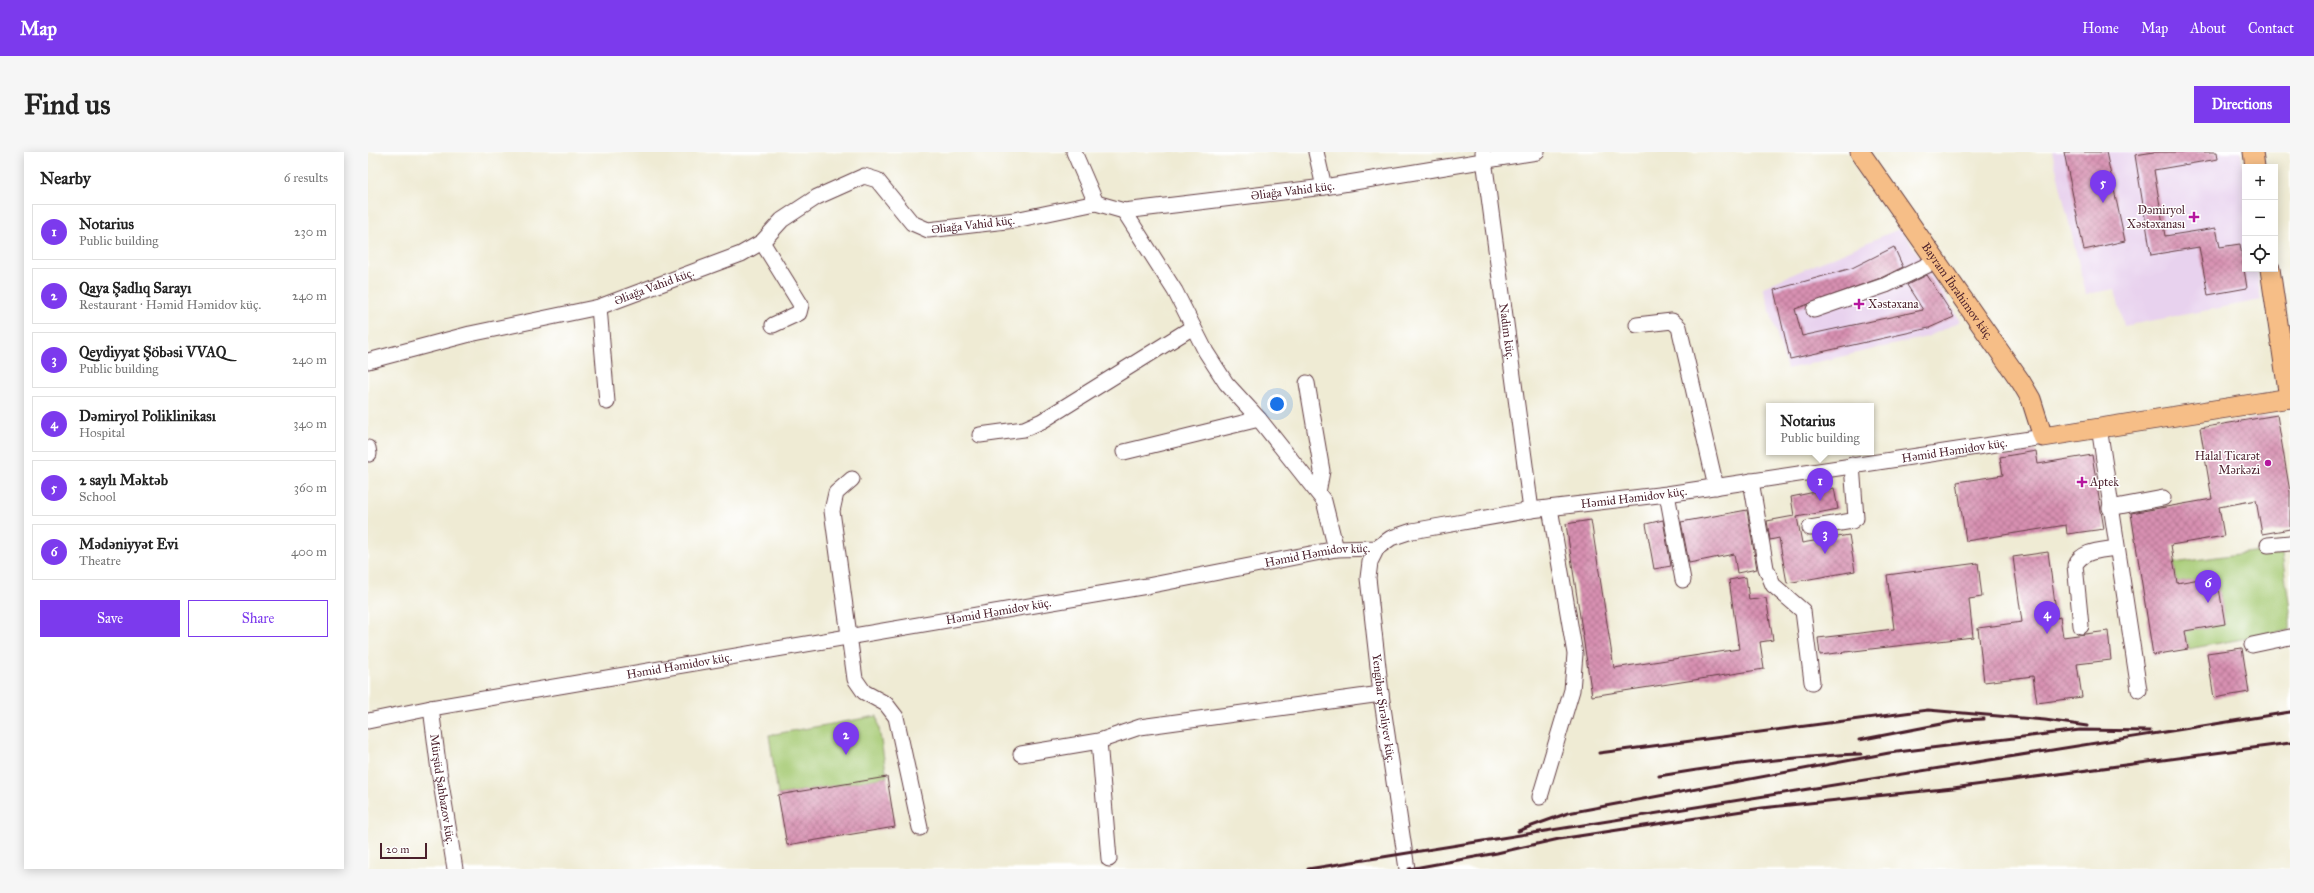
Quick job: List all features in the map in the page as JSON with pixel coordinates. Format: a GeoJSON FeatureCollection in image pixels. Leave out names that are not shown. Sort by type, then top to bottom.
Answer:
{"type":"FeatureCollection","features":[{"type":"Feature","properties":{"kind":"main road","name":"Bayram İbrahimov küç."},"geometry":{"type":"LineString","coordinates":[[1860,152],[2024,388],[2037,414],[2043,437]]}},
{"type":"Feature","properties":{"kind":"main road"},"geometry":{"type":"LineString","coordinates":[[2253,152],[2255,164]]}},
{"type":"Feature","properties":{"kind":"main road"},"geometry":{"type":"LineString","coordinates":[[2270,272],[2290,400]]}},
{"type":"Feature","properties":{"kind":"main road","name":"Həmid Həmidov küç."},"geometry":{"type":"LineString","coordinates":[[2043,437],[2099,427],[2290,400]]}},
{"type":"Feature","properties":{"kind":"street"},"geometry":{"type":"LineString","coordinates":[[1074,152],[1096,203]]}},
{"type":"Feature","properties":{"kind":"street"},"geometry":{"type":"LineString","coordinates":[[1316,152],[1324,187]]}},
{"type":"Feature","properties":{"kind":"street","name":"Əliağa Vahid küç."},"geometry":{"type":"LineString","coordinates":[[368,361],[470,334],[599,307],[741,254],[762,242],[782,220],[817,197],[864,176],[876,180],[912,223],[928,230],[1015,220],[1096,203],[1124,211],[1324,187],[1484,156],[1537,152]]}},
{"type":"Feature","properties":{"kind":"street","name":"Nadim küç."},"geometry":{"type":"LineString","coordinates":[[1484,156],[1532,510]]}},
{"type":"Feature","properties":{"kind":"street"},"geometry":{"type":"LineString","coordinates":[[1124,211],[1175,292],[1206,352],[1226,382],[1259,419],[1324,501],[1328,512],[1336,549]]}},
{"type":"Feature","properties":{"kind":"street"},"geometry":{"type":"LineString","coordinates":[[762,242],[801,305],[799,313],[773,325]]}},
{"type":"Feature","properties":{"kind":"street"},"geometry":{"type":"LineString","coordinates":[[1814,310],[1886,285],[1936,261]]}},
{"type":"Feature","properties":{"kind":"street"},"geometry":{"type":"LineString","coordinates":[[599,307],[607,402]]}},
{"type":"Feature","properties":{"kind":"street"},"geometry":{"type":"LineString","coordinates":[[1637,325],[1672,321],[1679,327],[1716,486]]}},
{"type":"Feature","properties":{"kind":"street"},"geometry":{"type":"LineString","coordinates":[[980,435],[1024,429],[1042,421],[1193,327]]}},
{"type":"Feature","properties":{"kind":"street"},"geometry":{"type":"LineString","coordinates":[[1307,383],[1322,471],[1318,493]]}},
{"type":"Feature","properties":{"kind":"street"},"geometry":{"type":"LineString","coordinates":[[1124,452],[1259,419]]}},
{"type":"Feature","properties":{"kind":"street"},"geometry":{"type":"LineString","coordinates":[[2099,427],[2116,548],[2139,690]]}},
{"type":"Feature","properties":{"kind":"street","name":"Həmid Həmidov küç."},"geometry":{"type":"LineString","coordinates":[[368,721],[431,708],[849,638],[1147,586],[1336,549],[1377,548],[1390,538],[1412,531],[1532,510],[1667,494],[2043,437]]}},
{"type":"Feature","properties":{"kind":"street"},"geometry":{"type":"LineString","coordinates":[[1810,528],[1852,521],[1856,518],[1852,465]]}},
{"type":"Feature","properties":{"kind":"street"},"geometry":{"type":"LineString","coordinates":[[852,479],[836,493],[832,511],[855,679],[864,692],[886,704],[896,717],[920,828]]}},
{"type":"Feature","properties":{"kind":"street"},"geometry":{"type":"LineString","coordinates":[[1751,481],[1766,568],[1773,585],[1803,611],[1812,682]]}},
{"type":"Feature","properties":{"kind":"street"},"geometry":{"type":"LineString","coordinates":[[1667,494],[1683,580]]}},
{"type":"Feature","properties":{"kind":"street"},"geometry":{"type":"LineString","coordinates":[[2110,508],[2163,498]]}},
{"type":"Feature","properties":{"kind":"street"},"geometry":{"type":"LineString","coordinates":[[1540,797],[1572,690],[1575,654],[1550,508]]}},
{"type":"Feature","properties":{"kind":"street"},"geometry":{"type":"LineString","coordinates":[[2268,545],[2290,543]]}},
{"type":"Feature","properties":{"kind":"street","name":"Yengibar Şirəliyev küç."},"geometry":{"type":"LineString","coordinates":[[1377,548],[1370,562],[1368,578],[1381,694],[1407,869]]}},
{"type":"Feature","properties":{"kind":"street"},"geometry":{"type":"LineString","coordinates":[[2081,626],[2075,565],[2079,558],[2086,554],[2116,548]]}},
{"type":"Feature","properties":{"kind":"street"},"geometry":{"type":"LineString","coordinates":[[2252,645],[2290,637]]}},
{"type":"Feature","properties":{"kind":"street"},"geometry":{"type":"LineString","coordinates":[[1022,754],[1099,741],[1140,727],[1381,694]]}},
{"type":"Feature","properties":{"kind":"street","name":"Mürşüd Şahbazov küç."},"geometry":{"type":"LineString","coordinates":[[431,708],[439,771],[455,869]]}},
{"type":"Feature","properties":{"kind":"street"},"geometry":{"type":"LineString","coordinates":[[1099,741],[1109,859]]}},
{"type":"Feature","properties":{"kind":"shaded area"},"geometry":{"type":"Polygon","coordinates":[[[2052,152],[2241,152],[2243,164],[2242,272],[2257,272],[2261,300],[2124,326],[2115,289],[2086,294],[2052,152]]]}},
{"type":"Feature","properties":{"kind":"shaded area","name":"Xəstəxana"},"geometry":{"type":"Polygon","coordinates":[[[1901,228],[1961,321],[1927,337],[1787,369],[1763,287],[1901,228]]]}},
{"type":"Feature","properties":{"kind":"green space"},"geometry":{"type":"Polygon","coordinates":[[[2281,548],[2290,610],[2290,630],[2188,649],[2185,631],[2225,624],[2217,576],[2177,583],[2174,563],[2281,548]]]}},
{"type":"Feature","properties":{"kind":"green space"},"geometry":{"type":"Polygon","coordinates":[[[877,716],[887,777],[778,795],[769,735],[877,716]]]}},
{"type":"Feature","properties":{"kind":"building"},"geometry":{"type":"Polygon","coordinates":[[[2064,152],[2106,152],[2125,241],[2084,250],[2064,152]]]}},
{"type":"Feature","properties":{"kind":"building"},"geometry":{"type":"Polygon","coordinates":[[[2154,152],[2217,152],[2218,159],[2154,170],[2165,236],[2216,228],[2220,247],[2240,244],[2242,272],[2244,272],[2247,288],[2208,295],[2199,247],[2151,255],[2135,155],[2154,152]]]}},
{"type":"Feature","properties":{"kind":"building"},"geometry":{"type":"Polygon","coordinates":[[[1894,247],[1903,267],[1883,277],[1795,309],[1802,336],[1923,310],[1907,285],[1927,275],[1954,317],[1929,328],[1790,359],[1774,290],[1852,268],[1894,247]]]}},
{"type":"Feature","properties":{"kind":"building"},"geometry":{"type":"Polygon","coordinates":[[[2277,415],[2290,492],[2290,529],[2262,534],[2256,500],[2219,507],[2224,536],[2171,545],[2177,583],[2217,576],[2225,624],[2185,631],[2188,649],[2153,655],[2131,513],[2212,499],[2200,428],[2277,415]]]}},
{"type":"Feature","properties":{"kind":"building"},"geometry":{"type":"Polygon","coordinates":[[[2036,451],[2038,464],[2092,455],[2104,529],[2067,534],[2066,525],[1966,541],[1957,482],[2003,475],[2000,457],[2036,451]]]}},
{"type":"Feature","properties":{"kind":"building"},"geometry":{"type":"Polygon","coordinates":[[[1834,488],[1838,509],[1797,517],[1802,543],[1849,535],[1855,571],[1787,583],[1779,538],[1770,540],[1767,521],[1794,516],[1791,497],[1834,488]]]}},
{"type":"Feature","properties":{"kind":"building"},"geometry":{"type":"Polygon","coordinates":[[[1747,510],[1757,569],[1737,573],[1734,554],[1689,563],[1681,522],[1747,510]]]}},
{"type":"Feature","properties":{"kind":"building"},"geometry":{"type":"Polygon","coordinates":[[[1591,520],[1614,668],[1739,649],[1729,580],[1746,577],[1749,600],[1766,598],[1773,640],[1760,642],[1764,669],[1592,696],[1566,524],[1591,520]]]}},
{"type":"Feature","properties":{"kind":"building"},"geometry":{"type":"Polygon","coordinates":[[[1663,520],[1671,566],[1654,569],[1646,524],[1663,520]]]}},
{"type":"Feature","properties":{"kind":"building"},"geometry":{"type":"Polygon","coordinates":[[[2048,552],[2057,618],[2060,617],[2063,637],[2108,631],[2111,660],[2077,664],[2082,697],[2037,703],[2033,676],[1984,682],[1978,628],[2022,622],[2013,557],[2048,552]]]}},
{"type":"Feature","properties":{"kind":"building"},"geometry":{"type":"Polygon","coordinates":[[[1978,563],[1982,597],[1969,599],[1973,637],[1820,655],[1818,638],[1894,629],[1887,575],[1978,563]]]}},
{"type":"Feature","properties":{"kind":"building"},"geometry":{"type":"Polygon","coordinates":[[[2242,648],[2249,692],[2214,698],[2207,653],[2242,648]]]}},
{"type":"Feature","properties":{"kind":"building"},"geometry":{"type":"Polygon","coordinates":[[[887,777],[895,827],[787,845],[778,795],[887,777]]]}},
{"type":"Feature","properties":{"kind":"railway"},"geometry":{"type":"LineString","coordinates":[[1599,753],[1928,710],[2045,720],[2087,726]]}},
{"type":"Feature","properties":{"kind":"railway"},"geometry":{"type":"LineString","coordinates":[[1308,869],[2290,712]]}},
{"type":"Feature","properties":{"kind":"railway"},"geometry":{"type":"LineString","coordinates":[[1859,740],[1962,720],[1984,719]]}},
{"type":"Feature","properties":{"kind":"railway"},"geometry":{"type":"LineString","coordinates":[[1518,831],[1568,813],[1889,753],[2080,730],[2150,731]]}},
{"type":"Feature","properties":{"kind":"railway"},"geometry":{"type":"LineString","coordinates":[[1409,869],[1497,853],[1559,839],[1762,808],[1953,788],[2290,743]]}},
{"type":"Feature","properties":{"kind":"railway"},"geometry":{"type":"LineString","coordinates":[[1659,776],[1759,762],[1861,754]]}},
{"type":"Feature","properties":{"kind":"place","name":"2 saylı Məktəb"},"geometry":{"type":"Point","coordinates":[2103,203]}},
{"type":"Feature","properties":{"kind":"place","name":"Dəmiryol Xəstəxanası"},"geometry":{"type":"Point","coordinates":[2194,217]}},
{"type":"Feature","properties":{"kind":"place","name":"Xəstəxana"},"geometry":{"type":"Point","coordinates":[1859,304]}},
{"type":"Feature","properties":{"kind":"place","name":"Halal Ticarət Mərkəzi"},"geometry":{"type":"Point","coordinates":[2268,463]}},
{"type":"Feature","properties":{"kind":"place","name":"Aptek"},"geometry":{"type":"Point","coordinates":[2082,482]}},
{"type":"Feature","properties":{"kind":"place","name":"Notarius"},"geometry":{"type":"Point","coordinates":[1820,501]}},
{"type":"Feature","properties":{"kind":"place","name":"Qeydiyyat Şöbəsi VVAQ"},"geometry":{"type":"Point","coordinates":[1825,554]}},
{"type":"Feature","properties":{"kind":"place","name":"Mədəniyyət Evi"},"geometry":{"type":"Point","coordinates":[2208,603]}},
{"type":"Feature","properties":{"kind":"place","name":"Dəmiryol Poliklinikası"},"geometry":{"type":"Point","coordinates":[2047,634]}},
{"type":"Feature","properties":{"kind":"place","name":"Qaya Şadlıq Sarayı"},"geometry":{"type":"Point","coordinates":[846,755]}}]}
